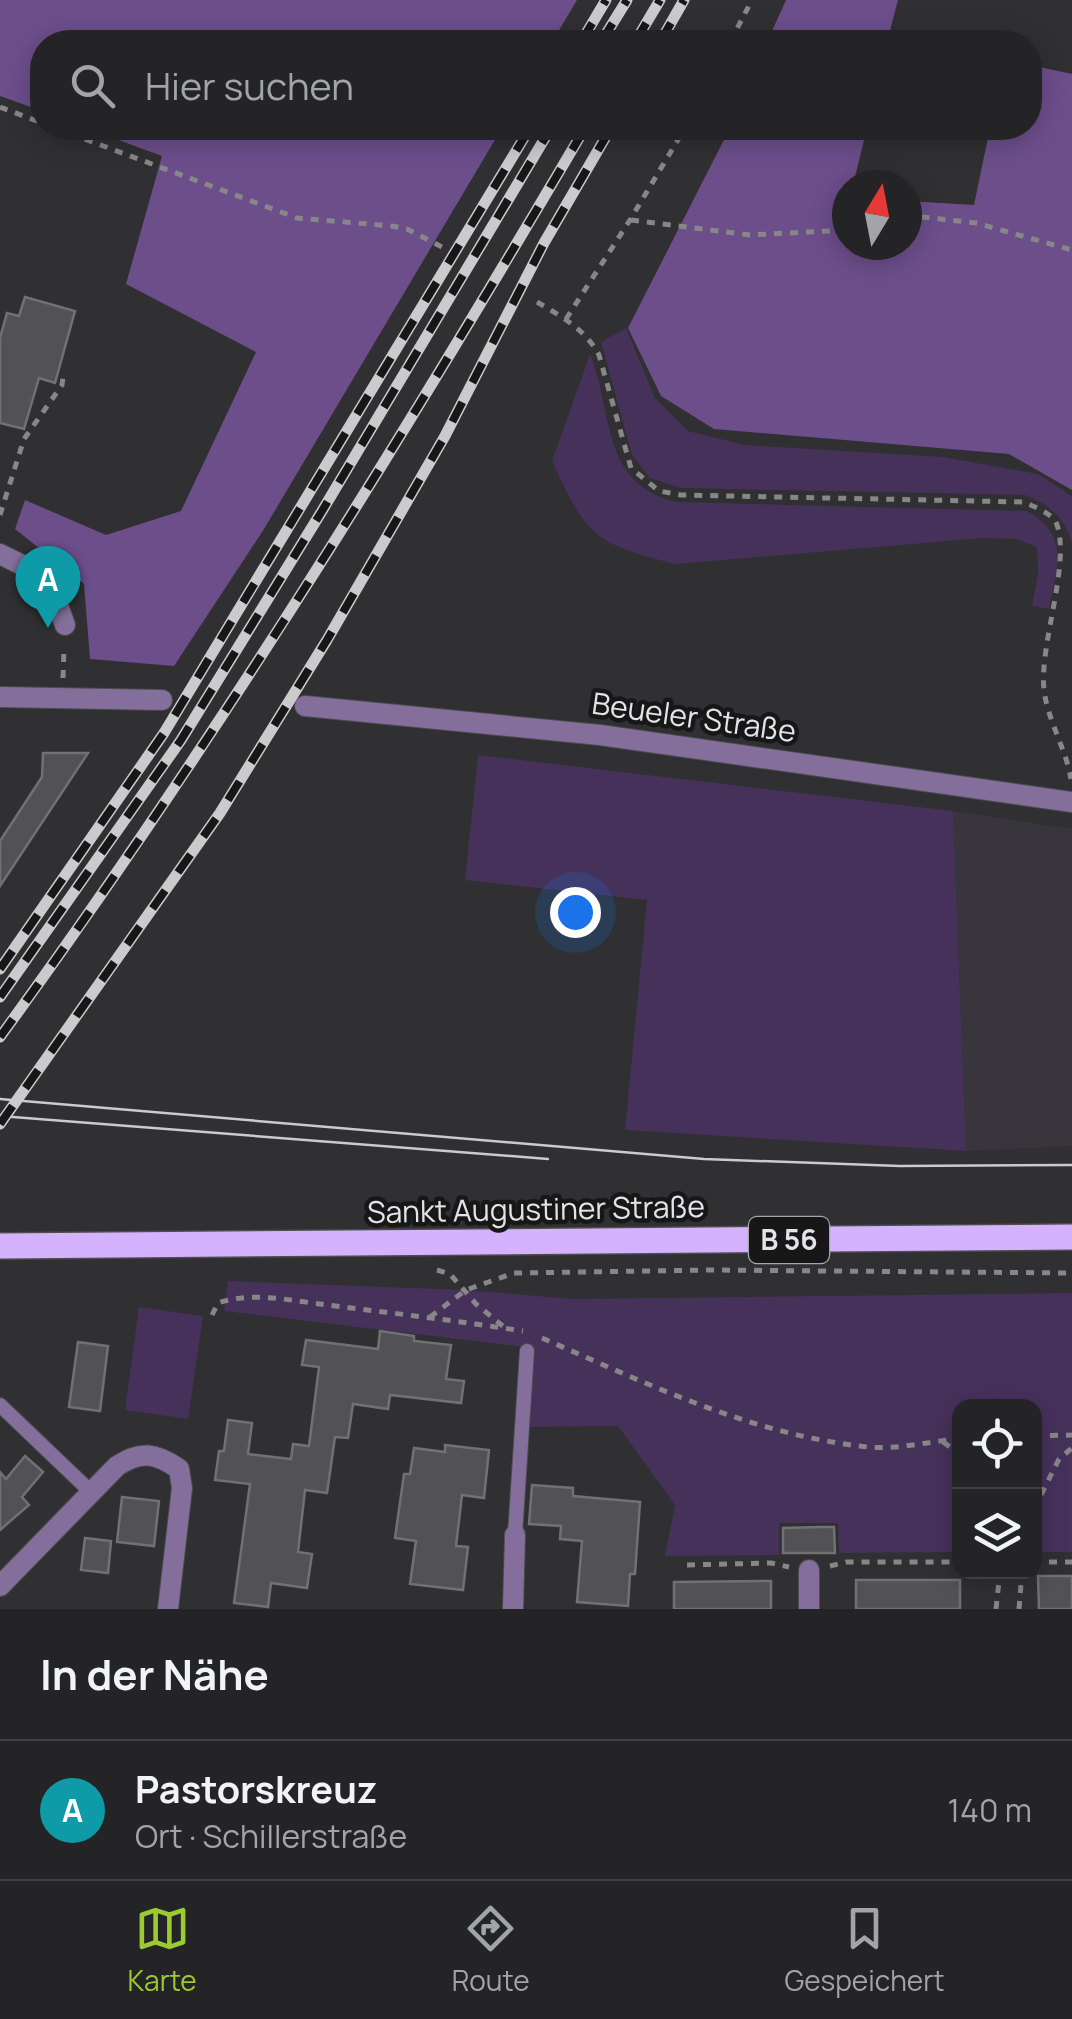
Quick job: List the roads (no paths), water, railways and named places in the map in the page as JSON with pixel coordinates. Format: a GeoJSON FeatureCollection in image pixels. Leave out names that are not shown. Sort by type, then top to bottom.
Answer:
{"type":"FeatureCollection","features":[{"type":"Feature","properties":{"kind":"main road","name":"Sankt Augustiner Straße"},"geometry":{"type":"LineString","coordinates":[[0,1246],[1072,1237]]}},
{"type":"Feature","properties":{"kind":"street"},"geometry":{"type":"LineString","coordinates":[[0,554],[48,578],[65,624]]}},
{"type":"Feature","properties":{"kind":"street"},"geometry":{"type":"LineString","coordinates":[[0,698],[162,700]]}},
{"type":"Feature","properties":{"kind":"street","name":"Beueler Straße"},"geometry":{"type":"LineString","coordinates":[[306,706],[600,735],[1072,802]]}},
{"type":"Feature","properties":{"kind":"street"},"geometry":{"type":"LineString","coordinates":[[0,1586],[131,1456],[149,1454],[164,1458],[179,1469],[182,1488],[168,1609]]}},
{"type":"Feature","properties":{"kind":"street"},"geometry":{"type":"LineString","coordinates":[[514,1609],[515,1535]]}},
{"type":"Feature","properties":{"kind":"street"},"geometry":{"type":"LineString","coordinates":[[809,1570],[809,1609]]}},
{"type":"Feature","properties":{"kind":"lane"},"geometry":{"type":"LineString","coordinates":[[515,1535],[527,1351]]}},
{"type":"Feature","properties":{"kind":"lane"},"geometry":{"type":"LineString","coordinates":[[0,1404],[91,1492]]}},
{"type":"Feature","properties":{"kind":"tram line"},"geometry":{"type":"LineString","coordinates":[[0,1099],[704,1159],[900,1166],[1072,1165]]}},
{"type":"Feature","properties":{"kind":"tram line"},"geometry":{"type":"LineString","coordinates":[[0,1116],[548,1159]]}},
{"type":"Feature","properties":{"kind":"railway"},"geometry":{"type":"LineString","coordinates":[[588,30],[606,0]]}},
{"type":"Feature","properties":{"kind":"railway"},"geometry":{"type":"LineString","coordinates":[[608,30],[627,0]]}},
{"type":"Feature","properties":{"kind":"railway"},"geometry":{"type":"LineString","coordinates":[[642,30],[660,0]]}},
{"type":"Feature","properties":{"kind":"railway"},"geometry":{"type":"LineString","coordinates":[[667,30],[684,0]]}},
{"type":"Feature","properties":{"kind":"railway"},"geometry":{"type":"LineString","coordinates":[[0,969],[164,733],[523,140]]}},
{"type":"Feature","properties":{"kind":"railway"},"geometry":{"type":"LineString","coordinates":[[0,997],[181,740],[544,140]]}},
{"type":"Feature","properties":{"kind":"railway"},"geometry":{"type":"LineString","coordinates":[[0,1037],[156,816],[304,590],[578,140]]}},
{"type":"Feature","properties":{"kind":"railway"},"geometry":{"type":"LineString","coordinates":[[0,1124],[220,813],[327,640],[445,436],[544,243],[604,140]]}},
{"type":"Feature","properties":{"kind":"place","name":"Pastorskreuz"},"geometry":{"type":"Point","coordinates":[48,628]}}]}
